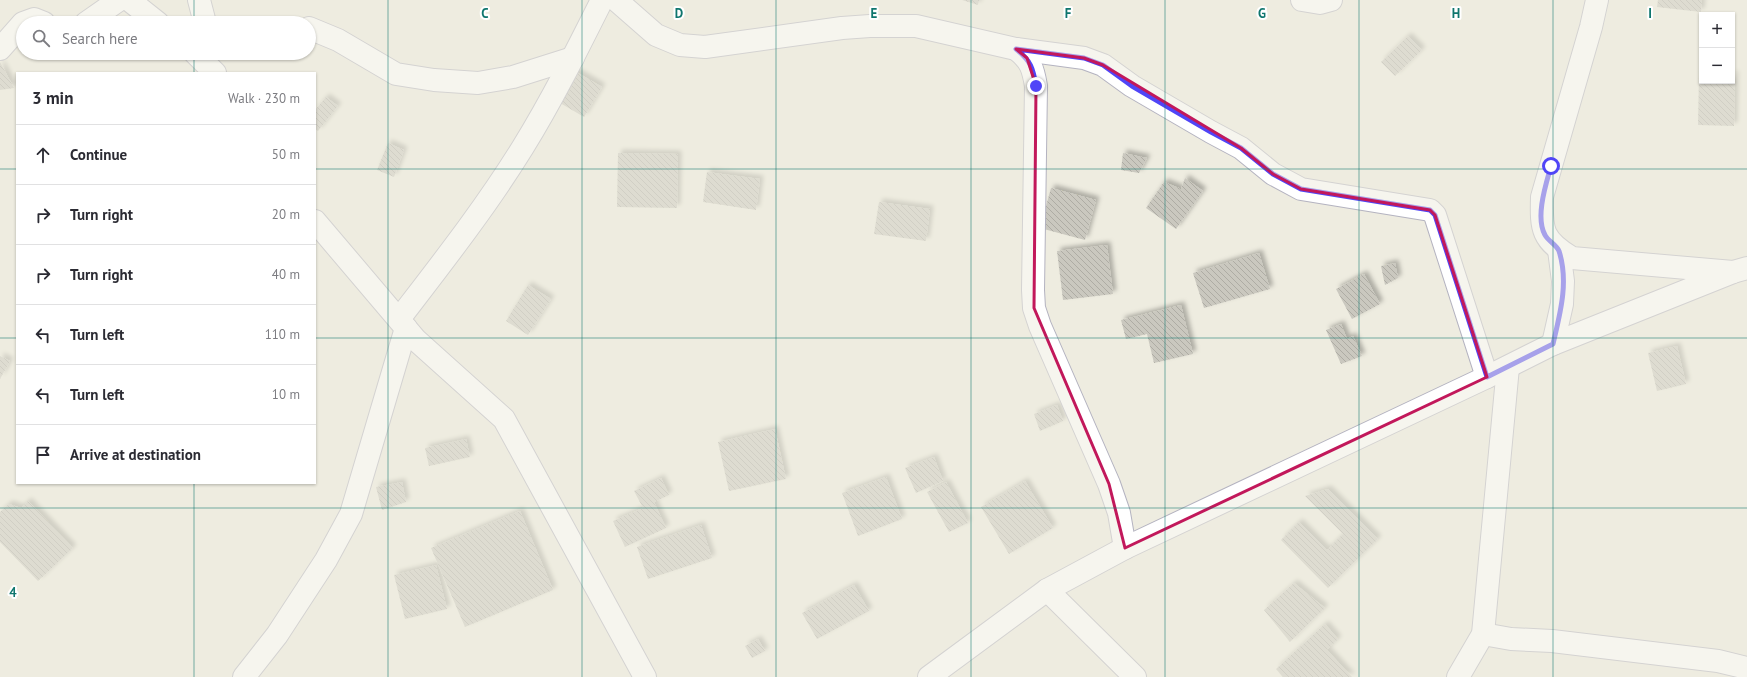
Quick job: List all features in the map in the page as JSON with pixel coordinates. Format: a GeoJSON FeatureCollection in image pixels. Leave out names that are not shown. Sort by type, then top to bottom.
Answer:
{"type":"FeatureCollection","features":[{"type":"Feature","properties":{"kind":"street"},"geometry":{"type":"LineString","coordinates":[[96,16],[119,0]]}},
{"type":"Feature","properties":{"kind":"street"},"geometry":{"type":"LineString","coordinates":[[130,0],[149,16]]}},
{"type":"Feature","properties":{"kind":"street"},"geometry":{"type":"LineString","coordinates":[[198,0],[203,16]]}},
{"type":"Feature","properties":{"kind":"street"},"geometry":{"type":"LineString","coordinates":[[244,677],[277,635],[326,560],[351,514],[402,323],[475,219],[523,147],[573,58],[602,0]]}},
{"type":"Feature","properties":{"kind":"street"},"geometry":{"type":"LineString","coordinates":[[616,0],[656,35],[680,45],[705,47],[856,27],[916,26],[1016,49],[1084,58],[1103,65],[1139,89],[1241,148],[1273,174],[1301,189],[1430,210],[1435,215],[1487,377]]}},
{"type":"Feature","properties":{"kind":"street"},"geometry":{"type":"LineString","coordinates":[[1302,0],[1320,3],[1331,0]]}},
{"type":"Feature","properties":{"kind":"street"},"geometry":{"type":"LineString","coordinates":[[1597,0],[1591,27],[1542,197],[1541,218],[1545,235],[1559,250],[1572,258],[1740,270]]}},
{"type":"Feature","properties":{"kind":"street"},"geometry":{"type":"LineString","coordinates":[[0,49],[16,31]]}},
{"type":"Feature","properties":{"kind":"street"},"geometry":{"type":"LineString","coordinates":[[316,31],[338,40],[396,74],[434,80],[478,83],[513,77],[573,58]]}},
{"type":"Feature","properties":{"kind":"street"},"geometry":{"type":"LineString","coordinates":[[1016,49],[1027,58],[1033,69],[1036,86],[1034,308],[1040,326],[1109,484],[1119,513],[1125,548]]}},
{"type":"Feature","properties":{"kind":"street"},"geometry":{"type":"LineString","coordinates":[[201,60],[214,72]]}},
{"type":"Feature","properties":{"kind":"street"},"geometry":{"type":"LineString","coordinates":[[216,60],[221,72]]}},
{"type":"Feature","properties":{"kind":"street"},"geometry":{"type":"LineString","coordinates":[[316,221],[416,340],[504,419],[645,677]]}},
{"type":"Feature","properties":{"kind":"street"},"geometry":{"type":"LineString","coordinates":[[1553,344],[1562,304],[1563,282],[1559,250]]}},
{"type":"Feature","properties":{"kind":"street"},"geometry":{"type":"LineString","coordinates":[[929,677],[1047,590],[1125,548],[1487,377],[1553,344],[1740,270]]}},
{"type":"Feature","properties":{"kind":"street"},"geometry":{"type":"LineString","coordinates":[[1458,677],[1483,634],[1508,366]]}},
{"type":"Feature","properties":{"kind":"street"},"geometry":{"type":"LineString","coordinates":[[1047,590],[1135,677]]}},
{"type":"Feature","properties":{"kind":"street"},"geometry":{"type":"LineString","coordinates":[[1483,634],[1511,639],[1552,641],[1718,661],[1747,668]]}},
{"type":"Feature","properties":{"kind":"highlighted area"},"geometry":{"type":"Polygon","coordinates":[[[1016,49],[1084,58],[1103,65],[1241,148],[1273,174],[1301,189],[1430,210],[1435,215],[1487,377],[1125,548],[1109,484],[1034,308],[1036,86],[1027,58],[1016,49]]]}},
{"type":"Feature","properties":{"kind":"building"},"geometry":{"type":"Polygon","coordinates":[[[962,0],[979,0],[978,5],[962,0]]]}},
{"type":"Feature","properties":{"kind":"building"},"geometry":{"type":"Polygon","coordinates":[[[1658,0],[1702,0],[1701,12],[1657,7],[1658,0]]]}},
{"type":"Feature","properties":{"kind":"building"},"geometry":{"type":"Polygon","coordinates":[[[1408,36],[1422,50],[1395,76],[1381,62],[1408,36]]]}},
{"type":"Feature","properties":{"kind":"building"},"geometry":{"type":"Polygon","coordinates":[[[0,62],[14,88],[0,90],[0,62]]]}},
{"type":"Feature","properties":{"kind":"building"},"geometry":{"type":"Polygon","coordinates":[[[573,70],[602,87],[584,117],[555,100],[573,70]]]}},
{"type":"Feature","properties":{"kind":"building"},"geometry":{"type":"Polygon","coordinates":[[[1699,74],[1699,84],[1735,84],[1734,126],[1698,125],[1699,74]]]}},
{"type":"Feature","properties":{"kind":"building"},"geometry":{"type":"Polygon","coordinates":[[[326,97],[338,106],[318,131],[316,130],[316,109],[326,97]]]}},
{"type":"Feature","properties":{"kind":"building"},"geometry":{"type":"Polygon","coordinates":[[[388,143],[404,150],[394,177],[377,170],[388,143]]]}},
{"type":"Feature","properties":{"kind":"building"},"geometry":{"type":"Polygon","coordinates":[[[618,153],[678,154],[677,208],[617,207],[618,153]]]}},
{"type":"Feature","properties":{"kind":"building"},"geometry":{"type":"Polygon","coordinates":[[[1123,153],[1147,158],[1139,173],[1121,170],[1123,153]]]}},
{"type":"Feature","properties":{"kind":"building"},"geometry":{"type":"Polygon","coordinates":[[[707,172],[760,179],[756,210],[703,202],[707,172]]]}},
{"type":"Feature","properties":{"kind":"building"},"geometry":{"type":"Polygon","coordinates":[[[1185,178],[1203,191],[1176,229],[1146,208],[1164,182],[1179,188],[1180,192],[1185,178]]]}},
{"type":"Feature","properties":{"kind":"building"},"geometry":{"type":"Polygon","coordinates":[[[1051,188],[1096,200],[1085,240],[1040,228],[1051,188]]]}},
{"type":"Feature","properties":{"kind":"building"},"geometry":{"type":"Polygon","coordinates":[[[879,202],[930,209],[926,241],[874,234],[879,202]]]}},
{"type":"Feature","properties":{"kind":"building"},"geometry":{"type":"Polygon","coordinates":[[[1107,245],[1113,294],[1063,300],[1057,251],[1107,245]]]}},
{"type":"Feature","properties":{"kind":"building"},"geometry":{"type":"Polygon","coordinates":[[[1259,253],[1270,289],[1204,308],[1193,273],[1259,253]]]}},
{"type":"Feature","properties":{"kind":"building"},"geometry":{"type":"Polygon","coordinates":[[[1395,263],[1398,278],[1385,285],[1381,266],[1395,263]]]}},
{"type":"Feature","properties":{"kind":"building"},"geometry":{"type":"Polygon","coordinates":[[[1364,274],[1380,304],[1352,319],[1336,289],[1364,274]]]}},
{"type":"Feature","properties":{"kind":"building"},"geometry":{"type":"Polygon","coordinates":[[[528,285],[551,299],[528,335],[506,321],[528,285]]]}},
{"type":"Feature","properties":{"kind":"building"},"geometry":{"type":"Polygon","coordinates":[[[1181,305],[1193,354],[1154,363],[1147,334],[1126,339],[1121,320],[1181,305]]]}},
{"type":"Feature","properties":{"kind":"building"},"geometry":{"type":"Polygon","coordinates":[[[1341,324],[1347,339],[1353,336],[1362,356],[1341,364],[1326,330],[1341,324]]]}},
{"type":"Feature","properties":{"kind":"building"},"geometry":{"type":"Polygon","coordinates":[[[1677,346],[1686,384],[1657,391],[1648,353],[1677,346]]]}},
{"type":"Feature","properties":{"kind":"building"},"geometry":{"type":"Polygon","coordinates":[[[0,356],[10,361],[0,379],[0,356]]]}},
{"type":"Feature","properties":{"kind":"building"},"geometry":{"type":"Polygon","coordinates":[[[1057,405],[1063,421],[1040,431],[1034,414],[1057,405]]]}},
{"type":"Feature","properties":{"kind":"building"},"geometry":{"type":"Polygon","coordinates":[[[775,429],[786,479],[729,491],[718,442],[775,429]]]}},
{"type":"Feature","properties":{"kind":"building"},"geometry":{"type":"Polygon","coordinates":[[[466,439],[470,457],[429,466],[425,448],[466,439]]]}},
{"type":"Feature","properties":{"kind":"building"},"geometry":{"type":"Polygon","coordinates":[[[934,457],[943,481],[916,493],[905,468],[934,457]]]}},
{"type":"Feature","properties":{"kind":"building"},"geometry":{"type":"Polygon","coordinates":[[[886,477],[902,519],[858,536],[842,493],[886,477]]]}},
{"type":"Feature","properties":{"kind":"building"},"geometry":{"type":"Polygon","coordinates":[[[661,478],[669,495],[654,502],[666,528],[625,547],[613,521],[643,508],[634,491],[661,478]]]}},
{"type":"Feature","properties":{"kind":"building"},"geometry":{"type":"Polygon","coordinates":[[[1025,481],[1053,528],[1009,554],[981,507],[1025,481]]]}},
{"type":"Feature","properties":{"kind":"building"},"geometry":{"type":"Polygon","coordinates":[[[402,482],[406,502],[382,510],[376,487],[402,482]]]}},
{"type":"Feature","properties":{"kind":"building"},"geometry":{"type":"Polygon","coordinates":[[[946,482],[968,523],[949,532],[927,492],[946,482]]]}},
{"type":"Feature","properties":{"kind":"building"},"geometry":{"type":"Polygon","coordinates":[[[1328,489],[1378,539],[1328,588],[1281,540],[1299,522],[1327,550],[1343,534],[1305,496],[1328,489]]]}},
{"type":"Feature","properties":{"kind":"building"},"geometry":{"type":"Polygon","coordinates":[[[28,501],[73,548],[38,581],[0,542],[0,512],[9,504],[21,508],[28,501]]]}},
{"type":"Feature","properties":{"kind":"building"},"geometry":{"type":"Polygon","coordinates":[[[520,511],[553,590],[465,627],[431,548],[520,511]]]}},
{"type":"Feature","properties":{"kind":"building"},"geometry":{"type":"Polygon","coordinates":[[[701,525],[712,558],[648,579],[637,547],[701,525]]]}},
{"type":"Feature","properties":{"kind":"building"},"geometry":{"type":"Polygon","coordinates":[[[436,565],[447,609],[405,619],[394,575],[436,565]]]}},
{"type":"Feature","properties":{"kind":"building"},"geometry":{"type":"Polygon","coordinates":[[[1294,583],[1325,608],[1290,642],[1264,610],[1294,583]]]}},
{"type":"Feature","properties":{"kind":"building"},"geometry":{"type":"Polygon","coordinates":[[[854,585],[869,611],[817,639],[802,613],[854,585]]]}},
{"type":"Feature","properties":{"kind":"building"},"geometry":{"type":"Polygon","coordinates":[[[1325,624],[1338,639],[1327,650],[1352,677],[1283,677],[1276,669],[1325,624]]]}},
{"type":"Feature","properties":{"kind":"building"},"geometry":{"type":"Polygon","coordinates":[[[758,639],[765,651],[752,658],[745,646],[758,639]]]}},
{"type":"Feature","properties":{"kind":"route"},"geometry":{"type":"LineString","coordinates":[[1036,86],[1033,69],[1027,58],[1016,49],[1084,58],[1103,65],[1132,86],[1241,148],[1273,174],[1301,189],[1430,210],[1435,215],[1487,377],[1553,344],[1562,304],[1563,282],[1559,250],[1545,235],[1541,218],[1542,197],[1551,166]]}}]}
